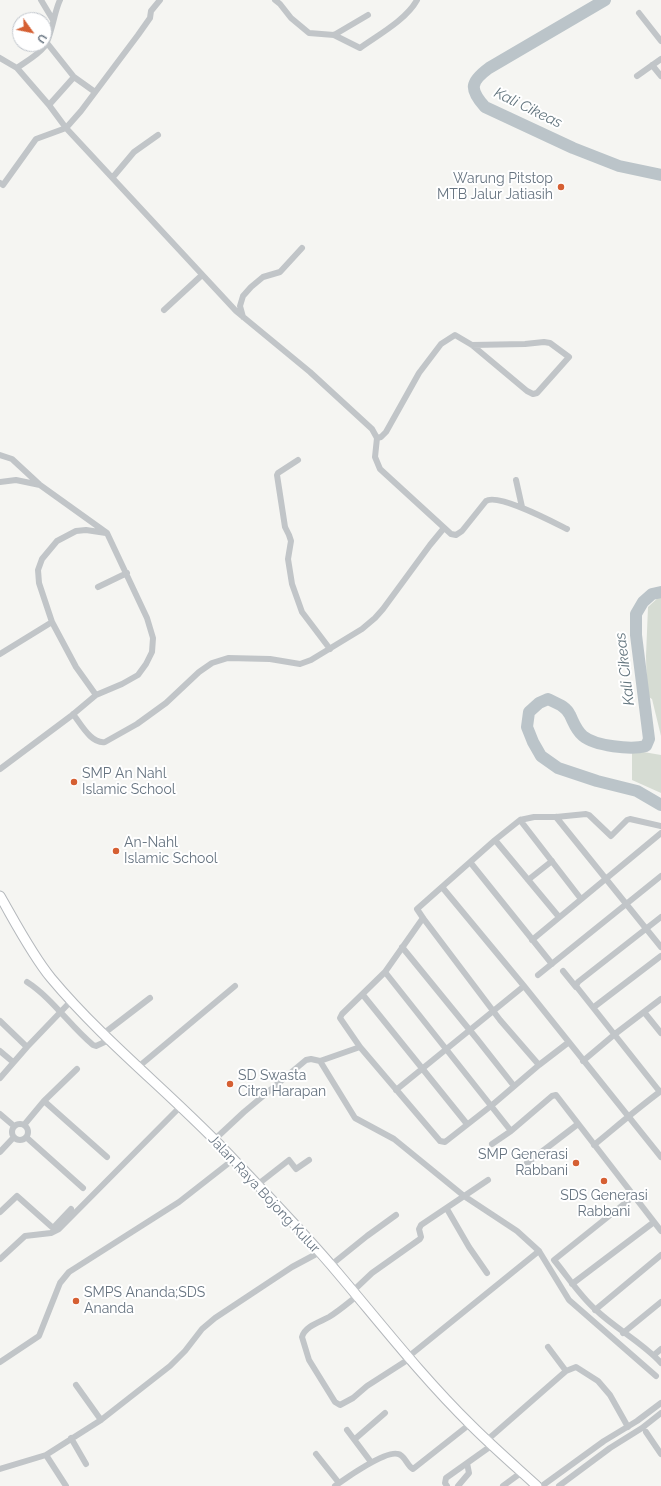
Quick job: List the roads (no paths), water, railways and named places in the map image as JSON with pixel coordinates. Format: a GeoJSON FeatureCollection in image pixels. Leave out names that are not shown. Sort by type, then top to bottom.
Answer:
{"type":"FeatureCollection","features":[{"type":"Feature","properties":{"kind":"main road","name":"Jalan Raya Bojong Kulur"},"geometry":{"type":"LineString","coordinates":[[0,896],[50,977],[137,1068],[234,1159],[320,1252],[409,1358],[470,1424],[537,1486]]}},
{"type":"Feature","properties":{"kind":"street"},"geometry":{"type":"LineString","coordinates":[[41,0],[53,20]]}},
{"type":"Feature","properties":{"kind":"street"},"geometry":{"type":"LineString","coordinates":[[52,24],[60,0]]}},
{"type":"Feature","properties":{"kind":"street"},"geometry":{"type":"LineString","coordinates":[[0,183],[3,185],[36,139],[66,128],[81,111],[138,35],[150,18],[151,11],[160,0]]}},
{"type":"Feature","properties":{"kind":"street"},"geometry":{"type":"LineString","coordinates":[[275,0],[291,18],[309,33],[334,35],[360,48],[405,15],[412,9],[417,0]]}},
{"type":"Feature","properties":{"kind":"street"},"geometry":{"type":"LineString","coordinates":[[639,12],[661,41]]}},
{"type":"Feature","properties":{"kind":"street"},"geometry":{"type":"LineString","coordinates":[[334,35],[368,15]]}},
{"type":"Feature","properties":{"kind":"street"},"geometry":{"type":"LineString","coordinates":[[52,49],[74,77],[94,92]]}},
{"type":"Feature","properties":{"kind":"street"},"geometry":{"type":"LineString","coordinates":[[17,68],[38,52]]}},
{"type":"Feature","properties":{"kind":"street"},"geometry":{"type":"LineString","coordinates":[[0,58],[17,68],[50,104],[66,128],[113,177],[202,275],[243,317],[310,372],[372,429],[377,438],[375,458],[380,469],[451,534],[456,535],[460,533],[489,499],[494,499],[522,508],[567,529]]}},
{"type":"Feature","properties":{"kind":"street"},"geometry":{"type":"LineString","coordinates":[[637,76],[661,59]]}},
{"type":"Feature","properties":{"kind":"street"},"geometry":{"type":"LineString","coordinates":[[652,65],[661,76]]}},
{"type":"Feature","properties":{"kind":"street"},"geometry":{"type":"LineString","coordinates":[[50,104],[74,77]]}},
{"type":"Feature","properties":{"kind":"street"},"geometry":{"type":"LineString","coordinates":[[113,177],[134,152],[158,135]]}},
{"type":"Feature","properties":{"kind":"street"},"geometry":{"type":"LineString","coordinates":[[243,317],[240,306],[243,296],[263,277],[280,272],[302,248]]}},
{"type":"Feature","properties":{"kind":"street"},"geometry":{"type":"LineString","coordinates":[[164,310],[202,275]]}},
{"type":"Feature","properties":{"kind":"street"},"geometry":{"type":"LineString","coordinates":[[377,438],[381,437],[386,432],[419,373],[441,344],[455,336],[472,345],[532,394],[537,393],[568,358],[550,344],[544,342],[525,344],[472,345]]}},
{"type":"Feature","properties":{"kind":"street"},"geometry":{"type":"LineString","coordinates":[[0,455],[12,459],[40,486],[108,533],[147,618],[153,638],[152,652],[138,675],[122,684],[96,695],[0,769]]}},
{"type":"Feature","properties":{"kind":"street"},"geometry":{"type":"LineString","coordinates":[[298,460],[278,473],[277,476],[285,527],[291,541],[288,559],[292,584],[302,612],[330,649]]}},
{"type":"Feature","properties":{"kind":"street"},"geometry":{"type":"LineString","coordinates":[[0,482],[16,480],[40,486]]}},
{"type":"Feature","properties":{"kind":"street"},"geometry":{"type":"LineString","coordinates":[[516,480],[522,508]]}},
{"type":"Feature","properties":{"kind":"street"},"geometry":{"type":"LineString","coordinates":[[73,714],[92,739],[100,743],[105,742],[137,724],[166,703],[198,672],[212,663],[228,658],[270,659],[300,664],[311,660],[362,629],[375,618],[444,528]]}},
{"type":"Feature","properties":{"kind":"street"},"geometry":{"type":"LineString","coordinates":[[96,695],[76,667],[52,622],[39,583],[38,570],[42,559],[57,541],[76,531],[86,530],[108,533]]}},
{"type":"Feature","properties":{"kind":"street"},"geometry":{"type":"LineString","coordinates":[[98,587],[127,572]]}},
{"type":"Feature","properties":{"kind":"street"},"geometry":{"type":"LineString","coordinates":[[0,654],[52,622]]}},
{"type":"Feature","properties":{"kind":"street"},"geometry":{"type":"LineString","coordinates":[[539,1065],[500,1020],[418,912],[418,907],[520,820],[534,817],[556,817],[586,814],[589,815],[611,836],[627,820],[630,819],[661,826]]}},
{"type":"Feature","properties":{"kind":"street"},"geometry":{"type":"LineString","coordinates":[[556,817],[661,947]]}},
{"type":"Feature","properties":{"kind":"street"},"geometry":{"type":"LineString","coordinates":[[520,820],[581,899]]}},
{"type":"Feature","properties":{"kind":"street"},"geometry":{"type":"LineString","coordinates":[[532,940],[581,899],[607,880],[661,834]]}},
{"type":"Feature","properties":{"kind":"street"},"geometry":{"type":"LineString","coordinates":[[495,840],[559,917]]}},
{"type":"Feature","properties":{"kind":"street"},"geometry":{"type":"LineString","coordinates":[[528,880],[552,861]]}},
{"type":"Feature","properties":{"kind":"street"},"geometry":{"type":"LineString","coordinates":[[470,862],[552,964]]}},
{"type":"Feature","properties":{"kind":"street"},"geometry":{"type":"LineString","coordinates":[[538,976],[661,876]]}},
{"type":"Feature","properties":{"kind":"street"},"geometry":{"type":"LineString","coordinates":[[442,887],[524,986],[661,1157]]}},
{"type":"Feature","properties":{"kind":"street"},"geometry":{"type":"LineString","coordinates":[[576,987],[578,982],[661,917]]}},
{"type":"Feature","properties":{"kind":"street"},"geometry":{"type":"LineString","coordinates":[[423,918],[385,972],[342,1014],[340,1018],[360,1047],[442,1142],[491,1106],[539,1065],[569,1042]]}},
{"type":"Feature","properties":{"kind":"street"},"geometry":{"type":"LineString","coordinates":[[402,947],[514,1086]]}},
{"type":"Feature","properties":{"kind":"street"},"geometry":{"type":"LineString","coordinates":[[594,1007],[661,956]]}},
{"type":"Feature","properties":{"kind":"street"},"geometry":{"type":"LineString","coordinates":[[563,971],[594,1007],[660,1091],[594,1145]]}},
{"type":"Feature","properties":{"kind":"street"},"geometry":{"type":"LineString","coordinates":[[385,972],[511,1131]]}},
{"type":"Feature","properties":{"kind":"street"},"geometry":{"type":"LineString","coordinates":[[27,982],[38,989],[60,1013],[96,1046],[150,998]]}},
{"type":"Feature","properties":{"kind":"street"},"geometry":{"type":"LineString","coordinates":[[137,1068],[234,986]]}},
{"type":"Feature","properties":{"kind":"street"},"geometry":{"type":"LineString","coordinates":[[396,1090],[524,986]]}},
{"type":"Feature","properties":{"kind":"street"},"geometry":{"type":"LineString","coordinates":[[363,994],[467,1124]]}},
{"type":"Feature","properties":{"kind":"street"},"geometry":{"type":"LineString","coordinates":[[583,1061],[615,1034],[661,999]]}},
{"type":"Feature","properties":{"kind":"street"},"geometry":{"type":"LineString","coordinates":[[0,1078],[13,1062],[72,1000]]}},
{"type":"Feature","properties":{"kind":"street"},"geometry":{"type":"LineString","coordinates":[[644,1012],[661,1033]]}},
{"type":"Feature","properties":{"kind":"street"},"geometry":{"type":"LineString","coordinates":[[0,1021],[27,1047]]}},
{"type":"Feature","properties":{"kind":"street"},"geometry":{"type":"LineString","coordinates":[[214,1140],[244,1112],[306,1060],[311,1059],[320,1061],[360,1047]]}},
{"type":"Feature","properties":{"kind":"street"},"geometry":{"type":"LineString","coordinates":[[0,1051],[13,1062]]}},
{"type":"Feature","properties":{"kind":"street"},"geometry":{"type":"LineString","coordinates":[[320,1061],[355,1118],[394,1139],[464,1196],[518,1231],[539,1251],[569,1300],[656,1376]]}},
{"type":"Feature","properties":{"kind":"street"},"geometry":{"type":"LineString","coordinates":[[24,1125],[44,1102],[77,1069]]}},
{"type":"Feature","properties":{"kind":"street"},"geometry":{"type":"LineString","coordinates":[[492,1144],[511,1131],[554,1095],[557,1096],[661,1231]]}},
{"type":"Feature","properties":{"kind":"street"},"geometry":{"type":"LineString","coordinates":[[44,1102],[107,1157]]}},
{"type":"Feature","properties":{"kind":"street"},"geometry":{"type":"LineString","coordinates":[[0,1259],[23,1237],[51,1233],[59,1229],[180,1107]]}},
{"type":"Feature","properties":{"kind":"street"},"geometry":{"type":"LineString","coordinates":[[0,1114],[14,1126]]}},
{"type":"Feature","properties":{"kind":"street"},"geometry":{"type":"LineString","coordinates":[[14,1126],[19,1124],[24,1125],[28,1130],[26,1136],[20,1139],[14,1137]]}},
{"type":"Feature","properties":{"kind":"street"},"geometry":{"type":"LineString","coordinates":[[527,1163],[578,1124]]}},
{"type":"Feature","properties":{"kind":"street"},"geometry":{"type":"LineString","coordinates":[[14,1126],[12,1133],[14,1137]]}},
{"type":"Feature","properties":{"kind":"street"},"geometry":{"type":"LineString","coordinates":[[26,1136],[83,1188]]}},
{"type":"Feature","properties":{"kind":"street"},"geometry":{"type":"LineString","coordinates":[[0,1152],[14,1137]]}},
{"type":"Feature","properties":{"kind":"street"},"geometry":{"type":"LineString","coordinates":[[0,1362],[39,1336],[60,1283],[69,1272],[179,1202],[234,1159]]}},
{"type":"Feature","properties":{"kind":"street"},"geometry":{"type":"LineString","coordinates":[[257,1185],[289,1160],[296,1169],[309,1160]]}},
{"type":"Feature","properties":{"kind":"street"},"geometry":{"type":"LineString","coordinates":[[488,1180],[421,1226],[419,1229],[420,1239],[372,1274],[355,1294],[329,1316],[303,1333],[302,1337],[309,1360],[335,1402],[340,1405],[353,1398],[367,1386],[409,1358],[539,1251]]}},
{"type":"Feature","properties":{"kind":"street"},"geometry":{"type":"LineString","coordinates":[[0,1212],[18,1196],[53,1228],[71,1209]]}},
{"type":"Feature","properties":{"kind":"street"},"geometry":{"type":"LineString","coordinates":[[634,1196],[554,1260],[572,1284],[595,1310],[623,1333],[654,1355],[661,1363]]}},
{"type":"Feature","properties":{"kind":"street"},"geometry":{"type":"LineString","coordinates":[[447,1209],[469,1247],[487,1272]]}},
{"type":"Feature","properties":{"kind":"street"},"geometry":{"type":"LineString","coordinates":[[331,1265],[367,1236],[396,1216]]}},
{"type":"Feature","properties":{"kind":"street"},"geometry":{"type":"LineString","coordinates":[[572,1284],[654,1222]]}},
{"type":"Feature","properties":{"kind":"street"},"geometry":{"type":"LineString","coordinates":[[0,1469],[46,1454],[101,1420],[170,1366],[185,1351],[211,1320],[292,1268],[320,1252]]}},
{"type":"Feature","properties":{"kind":"street"},"geometry":{"type":"LineString","coordinates":[[595,1310],[661,1255]]}},
{"type":"Feature","properties":{"kind":"street"},"geometry":{"type":"LineString","coordinates":[[623,1333],[661,1302]]}},
{"type":"Feature","properties":{"kind":"street"},"geometry":{"type":"LineString","coordinates":[[548,1347],[566,1371]]}},
{"type":"Feature","properties":{"kind":"street"},"geometry":{"type":"LineString","coordinates":[[654,1355],[661,1349]]}},
{"type":"Feature","properties":{"kind":"street"},"geometry":{"type":"LineString","coordinates":[[447,1486],[445,1483],[446,1478],[489,1443],[566,1371],[576,1367],[598,1381],[610,1395],[628,1427]]}},
{"type":"Feature","properties":{"kind":"street"},"geometry":{"type":"LineString","coordinates":[[76,1385],[101,1420]]}},
{"type":"Feature","properties":{"kind":"street"},"geometry":{"type":"LineString","coordinates":[[542,1486],[604,1440],[628,1427],[661,1403]]}},
{"type":"Feature","properties":{"kind":"street"},"geometry":{"type":"LineString","coordinates":[[355,1439],[385,1413]]}},
{"type":"Feature","properties":{"kind":"street"},"geometry":{"type":"LineString","coordinates":[[559,1486],[610,1448],[644,1430],[661,1413]]}},
{"type":"Feature","properties":{"kind":"street"},"geometry":{"type":"LineString","coordinates":[[637,1421],[661,1454]]}},
{"type":"Feature","properties":{"kind":"street"},"geometry":{"type":"LineString","coordinates":[[316,1454],[337,1485],[371,1462],[391,1454],[398,1453],[413,1469],[470,1424]]}},
{"type":"Feature","properties":{"kind":"street"},"geometry":{"type":"LineString","coordinates":[[347,1430],[371,1462]]}},
{"type":"Feature","properties":{"kind":"street"},"geometry":{"type":"LineString","coordinates":[[72,1438],[86,1464]]}},
{"type":"Feature","properties":{"kind":"street"},"geometry":{"type":"LineString","coordinates":[[46,1454],[66,1486]]}},
{"type":"Feature","properties":{"kind":"street"},"geometry":{"type":"LineString","coordinates":[[458,1486],[469,1473],[466,1463]]}},
{"type":"Feature","properties":{"kind":"street"},"geometry":{"type":"LineString","coordinates":[[503,1486],[522,1472]]}},
{"type":"Feature","properties":{"kind":"waterway","name":"Kali Cikeas"},"geometry":{"type":"LineString","coordinates":[[605,0],[489,68],[478,77],[475,82],[474,90],[485,107],[573,148],[619,166],[661,175]]}},
{"type":"Feature","properties":{"kind":"waterway","name":"Kali Cikeas"},"geometry":{"type":"LineString","coordinates":[[661,592],[652,594],[643,602],[636,614],[636,635],[649,739],[646,746],[632,748],[604,745],[589,739],[583,736],[575,726],[566,709],[548,699],[539,703],[529,712],[527,727],[541,756],[558,768],[597,781],[637,791],[661,805]]}},
{"type":"Feature","properties":{"kind":"place","name":"Warung Pitstop MTB Jalur Jatiasih"},"geometry":{"type":"Point","coordinates":[561,187]}},
{"type":"Feature","properties":{"kind":"place","name":"SMP An Nahl Islamic School"},"geometry":{"type":"Point","coordinates":[74,782]}},
{"type":"Feature","properties":{"kind":"place","name":"An-Nahl Islamic School"},"geometry":{"type":"Point","coordinates":[116,851]}},
{"type":"Feature","properties":{"kind":"place","name":"SD Swasta Citra Harapan"},"geometry":{"type":"Point","coordinates":[230,1084]}},
{"type":"Feature","properties":{"kind":"place","name":"SMP Generasi Rabbani"},"geometry":{"type":"Point","coordinates":[576,1163]}},
{"type":"Feature","properties":{"kind":"place","name":"SDS Generasi Rabbani"},"geometry":{"type":"Point","coordinates":[604,1181]}},
{"type":"Feature","properties":{"kind":"place","name":"SMPS Ananda;SDS Ananda"},"geometry":{"type":"Point","coordinates":[76,1301]}}]}
